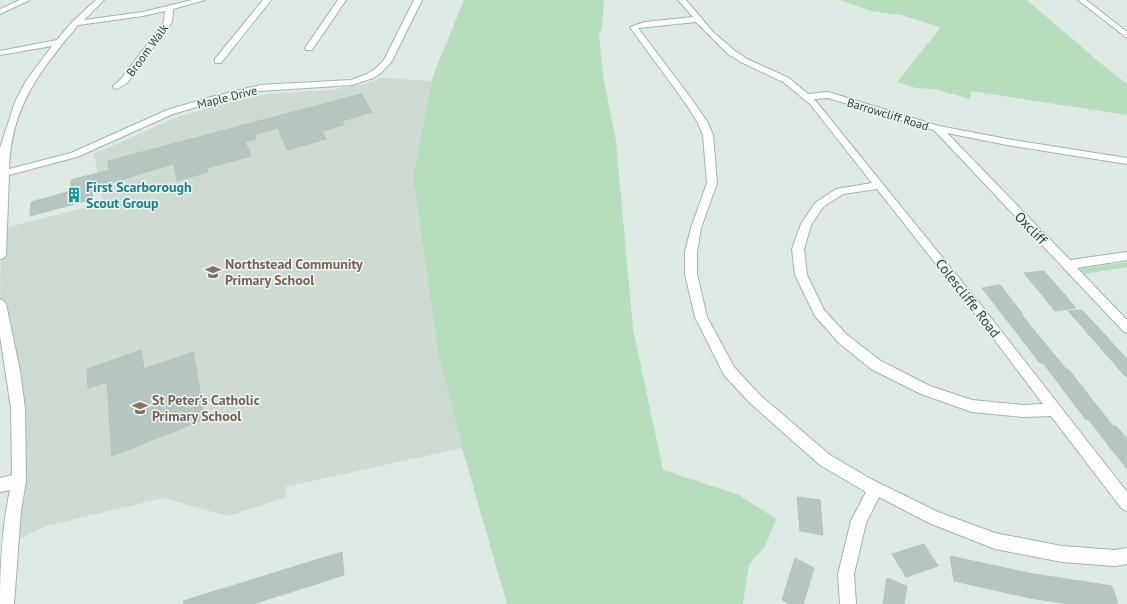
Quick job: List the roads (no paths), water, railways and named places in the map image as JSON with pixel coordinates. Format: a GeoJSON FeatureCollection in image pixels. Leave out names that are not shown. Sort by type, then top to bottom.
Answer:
{"type":"FeatureCollection","features":[{"type":"Feature","properties":{"kind":"street"},"geometry":{"type":"LineString","coordinates":[[0,12],[26,0]]}},
{"type":"Feature","properties":{"kind":"street"},"geometry":{"type":"LineString","coordinates":[[0,255],[5,148],[19,102],[30,80],[60,42],[76,23],[100,0]]}},
{"type":"Feature","properties":{"kind":"street"},"geometry":{"type":"LineString","coordinates":[[76,23],[169,9],[201,0]]}},
{"type":"Feature","properties":{"kind":"street"},"geometry":{"type":"LineString","coordinates":[[218,61],[267,0]]}},
{"type":"Feature","properties":{"kind":"street"},"geometry":{"type":"LineString","coordinates":[[309,48],[342,0]]}},
{"type":"Feature","properties":{"kind":"street","name":"Maple Drive"},"geometry":{"type":"LineString","coordinates":[[4,173],[74,155],[170,112],[214,99],[260,88],[352,82],[370,76],[378,72],[388,61],[418,0]]}},
{"type":"Feature","properties":{"kind":"street"},"geometry":{"type":"LineString","coordinates":[[682,0],[712,34],[732,52],[748,62],[786,80],[797,87],[805,96]]}},
{"type":"Feature","properties":{"kind":"street"},"geometry":{"type":"LineString","coordinates":[[1082,0],[1127,36]]}},
{"type":"Feature","properties":{"kind":"street","name":"Broom Walk"},"geometry":{"type":"LineString","coordinates":[[116,86],[124,81],[168,22],[169,9]]}},
{"type":"Feature","properties":{"kind":"street"},"geometry":{"type":"LineString","coordinates":[[699,19],[634,26],[636,31],[690,103],[703,123],[708,135],[712,182],[696,228],[691,252],[691,274],[702,317],[729,371],[755,399],[825,460],[867,485],[876,488],[934,518],[995,541],[1062,554],[1115,558],[1127,556]]}},
{"type":"Feature","properties":{"kind":"street"},"geometry":{"type":"LineString","coordinates":[[0,53],[60,42]]}},
{"type":"Feature","properties":{"kind":"street","name":"Barrowcliff Road"},"geometry":{"type":"LineString","coordinates":[[805,96],[828,95],[936,128],[1007,142],[1127,161]]}},
{"type":"Feature","properties":{"kind":"street","name":"Colescliffe Road"},"geometry":{"type":"LineString","coordinates":[[805,96],[813,102],[878,186],[976,307],[1127,504]]}},
{"type":"Feature","properties":{"kind":"street","name":"Oxcliff"},"geometry":{"type":"LineString","coordinates":[[936,128],[1127,328]]}},
{"type":"Feature","properties":{"kind":"street"},"geometry":{"type":"LineString","coordinates":[[878,186],[840,191],[818,205],[806,224],[798,249],[801,275],[819,313],[844,339],[876,365],[926,390],[972,406],[1023,411],[1054,410]]}},
{"type":"Feature","properties":{"kind":"street"},"geometry":{"type":"LineString","coordinates":[[1067,265],[1127,256]]}},
{"type":"Feature","properties":{"kind":"street"},"geometry":{"type":"LineString","coordinates":[[0,304],[13,370],[18,408],[19,481],[13,510],[6,604]]}},
{"type":"Feature","properties":{"kind":"street"},"geometry":{"type":"LineString","coordinates":[[0,485],[19,481]]}},
{"type":"Feature","properties":{"kind":"street"},"geometry":{"type":"LineString","coordinates":[[848,604],[846,574],[859,521],[876,488]]}},
{"type":"Feature","properties":{"kind":"place","name":"First Scarborough Scout Group"},"geometry":{"type":"Point","coordinates":[74,195]}},
{"type":"Feature","properties":{"kind":"place","name":"Northstead Community Primary School"},"geometry":{"type":"Point","coordinates":[213,272]}},
{"type":"Feature","properties":{"kind":"place","name":"St Peter's Catholic Primary School"},"geometry":{"type":"Point","coordinates":[140,408]}}]}
